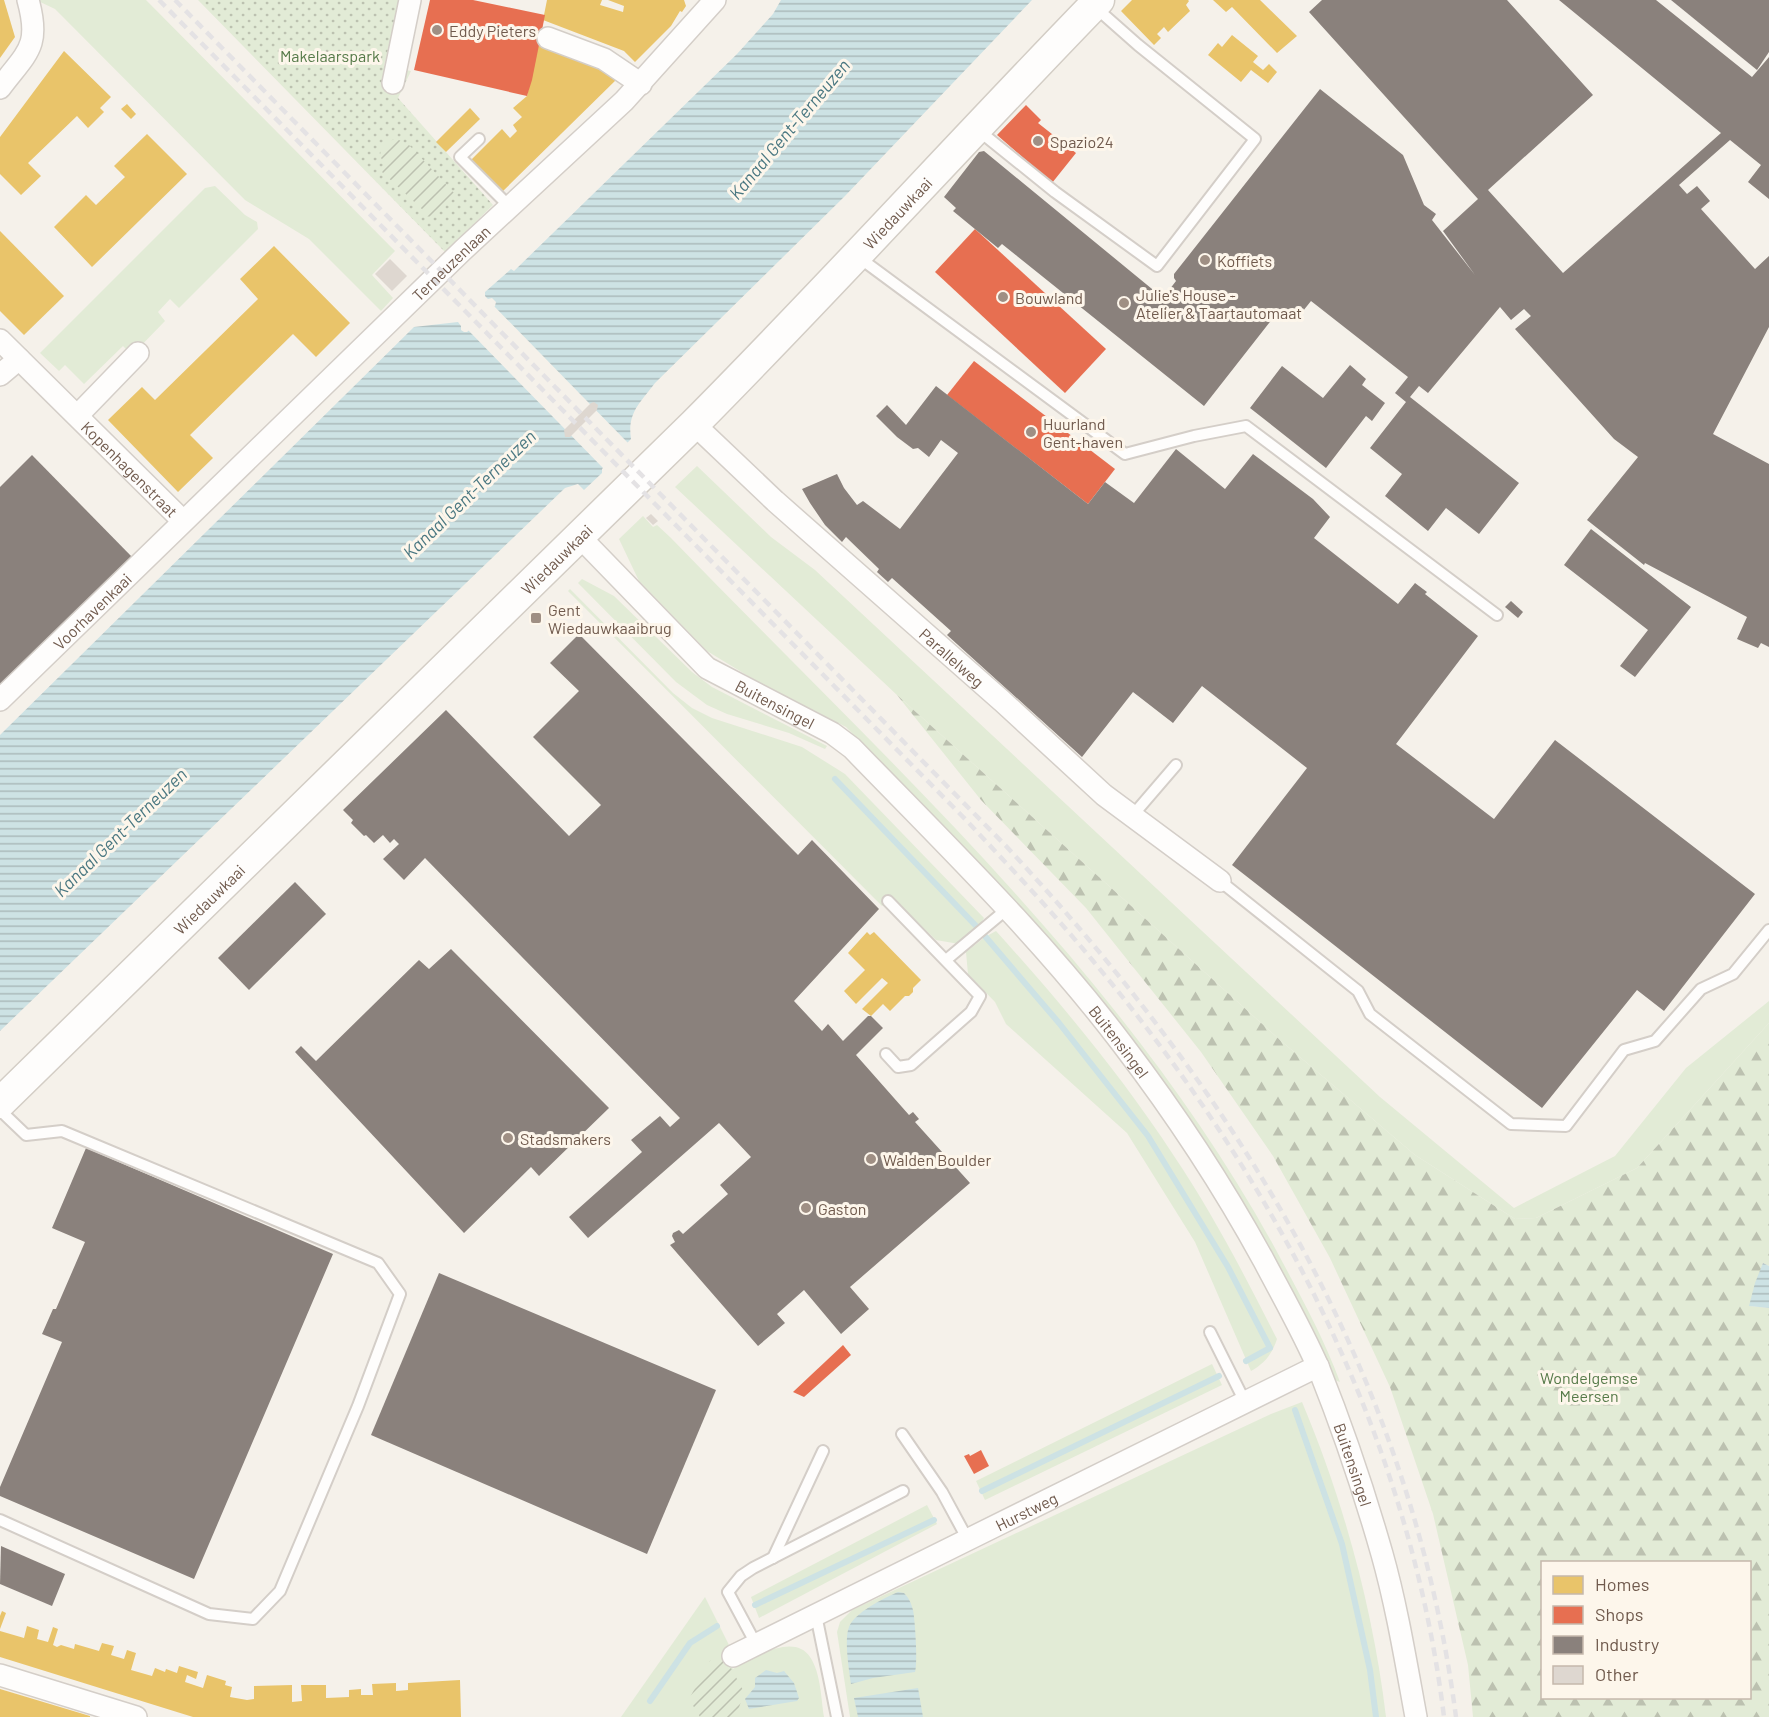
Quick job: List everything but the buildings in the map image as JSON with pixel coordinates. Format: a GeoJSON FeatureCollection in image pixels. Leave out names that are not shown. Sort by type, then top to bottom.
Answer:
{"type":"FeatureCollection","features":[{"type":"Feature","properties":{"kind":"main road","name":"Wiedauwkaai"},"geometry":{"type":"LineString","coordinates":[[0,1103],[694,424],[804,313],[1096,3]]}},
{"type":"Feature","properties":{"kind":"street"},"geometry":{"type":"LineString","coordinates":[[393,83],[410,0]]}},
{"type":"Feature","properties":{"kind":"street","name":"Terneuzenlaan"},"geometry":{"type":"LineString","coordinates":[[183,521],[463,250],[641,84],[715,0]]}},
{"type":"Feature","properties":{"kind":"street"},"geometry":{"type":"LineString","coordinates":[[0,88],[32,46],[34,32],[29,2]]}},
{"type":"Feature","properties":{"kind":"street"},"geometry":{"type":"LineString","coordinates":[[548,38],[604,59],[641,84]]}},
{"type":"Feature","properties":{"kind":"street","name":"Kopenhagenstraat"},"geometry":{"type":"LineString","coordinates":[[0,340],[183,521]]}},
{"type":"Feature","properties":{"kind":"street","name":"Kopenhagenstraat"},"geometry":{"type":"LineString","coordinates":[[78,415],[138,353]]}},
{"type":"Feature","properties":{"kind":"street"},"geometry":{"type":"LineString","coordinates":[[0,375],[19,359]]}},
{"type":"Feature","properties":{"kind":"street","name":"Parallelweg"},"geometry":{"type":"LineString","coordinates":[[694,424],[775,501],[1002,701],[1104,795],[1220,881]]}},
{"type":"Feature","properties":{"kind":"street","name":"Voorhavenkaai"},"geometry":{"type":"LineString","coordinates":[[0,700],[183,521]]}},
{"type":"Feature","properties":{"kind":"street","name":"Buitensingel"},"geometry":{"type":"LineString","coordinates":[[579,536],[707,668],[832,734],[852,748],[1054,960],[1123,1045],[1191,1141],[1242,1222],[1318,1366],[1342,1428],[1382,1555],[1416,1717]]}},
{"type":"Feature","properties":{"kind":"street","name":"Hurstweg"},"geometry":{"type":"LineString","coordinates":[[734,1656],[1318,1366]]}},
{"type":"Feature","properties":{"kind":"street"},"geometry":{"type":"LineString","coordinates":[[0,1675],[136,1717]]}},
{"type":"Feature","properties":{"kind":"lane"},"geometry":{"type":"LineString","coordinates":[[976,128],[1055,192],[1157,266],[1255,139],[1138,45],[1096,3]]}},
{"type":"Feature","properties":{"kind":"lane"},"geometry":{"type":"LineString","coordinates":[[479,139],[460,157],[510,207]]}},
{"type":"Feature","properties":{"kind":"lane"},"geometry":{"type":"LineString","coordinates":[[857,255],[1125,454],[1194,436],[1246,426],[1497,615]]}},
{"type":"Feature","properties":{"kind":"lane"},"geometry":{"type":"LineString","coordinates":[[1133,815],[1176,765]]}},
{"type":"Feature","properties":{"kind":"lane"},"geometry":{"type":"LineString","coordinates":[[1220,881],[1358,991],[1370,1014],[1511,1124],[1566,1126],[1624,1050],[1654,1041],[1701,989],[1733,974],[1769,930]]}},
{"type":"Feature","properties":{"kind":"lane"},"geometry":{"type":"LineString","coordinates":[[886,1054],[898,1067],[911,1065],[971,1012],[980,996],[888,901]]}},
{"type":"Feature","properties":{"kind":"lane"},"geometry":{"type":"LineString","coordinates":[[946,960],[1007,909]]}},
{"type":"Feature","properties":{"kind":"lane"},"geometry":{"type":"LineString","coordinates":[[0,1110],[26,1135],[62,1131],[378,1263],[400,1294],[358,1406],[280,1591],[253,1619],[208,1614],[0,1520]]}},
{"type":"Feature","properties":{"kind":"lane"},"geometry":{"type":"LineString","coordinates":[[1210,1332],[1245,1402]]}},
{"type":"Feature","properties":{"kind":"lane"},"geometry":{"type":"LineString","coordinates":[[902,1434],[942,1492],[968,1540]]}},
{"type":"Feature","properties":{"kind":"lane"},"geometry":{"type":"LineString","coordinates":[[773,1558],[823,1451]]}},
{"type":"Feature","properties":{"kind":"lane"},"geometry":{"type":"LineString","coordinates":[[757,1646],[728,1592],[741,1576],[903,1491]]}},
{"type":"Feature","properties":{"kind":"lane"},"geometry":{"type":"LineString","coordinates":[[816,1615],[837,1717]]}},
{"type":"Feature","properties":{"kind":"green space"},"geometry":{"type":"Polygon","coordinates":[[[36,0],[146,0],[395,251],[372,275],[393,298],[381,311],[309,239],[245,200],[55,9],[36,0]]]}},
{"type":"Feature","properties":{"kind":"green space","name":"Makelaarspark"},"geometry":{"type":"Polygon","coordinates":[[[198,0],[401,0],[384,66],[411,71],[398,98],[493,205],[445,252],[198,0]]]}},
{"type":"Feature","properties":{"kind":"green space"},"geometry":{"type":"Polygon","coordinates":[[[397,139],[409,145],[455,194],[431,217],[426,216],[424,211],[382,172],[385,165],[380,156],[381,148],[388,141],[397,139]]]}},
{"type":"Feature","properties":{"kind":"green space"},"geometry":{"type":"Polygon","coordinates":[[[215,186],[245,215],[257,222],[258,229],[179,308],[170,299],[158,312],[165,321],[132,355],[123,346],[84,384],[65,365],[59,371],[40,353],[205,188],[215,186]]]}},
{"type":"Feature","properties":{"kind":"green space"},"geometry":{"type":"Polygon","coordinates":[[[697,466],[771,537],[815,570],[1380,1097],[1514,1208],[1615,1156],[1686,1068],[1769,1001],[1769,1023],[1637,1168],[1536,1218],[1515,1219],[1415,1155],[1280,1040],[897,695],[675,487],[697,466]]]}},
{"type":"Feature","properties":{"kind":"green space"},"geometry":{"type":"Polygon","coordinates":[[[643,516],[653,527],[657,525],[670,537],[917,788],[1075,962],[1148,1053],[1215,1149],[1276,1250],[1318,1331],[1340,1382],[1332,1379],[1266,1241],[1218,1162],[1177,1101],[1117,1021],[1018,905],[846,727],[753,679],[707,651],[639,581],[619,539],[643,516]]]}},
{"type":"Feature","properties":{"kind":"green space"},"geometry":{"type":"Polygon","coordinates":[[[582,579],[614,596],[692,672],[712,687],[827,746],[825,749],[789,733],[727,714],[707,705],[676,682],[578,583],[582,579]]]}},
{"type":"Feature","properties":{"kind":"green space"},"geometry":{"type":"Polygon","coordinates":[[[570,589],[673,693],[692,708],[712,718],[802,747],[845,774],[984,918],[978,928],[959,944],[936,940],[891,897],[882,906],[568,591],[570,589]]]}},
{"type":"Feature","properties":{"kind":"green space","name":"Wondelgemse Meersen"},"geometry":{"type":"Polygon","coordinates":[[[897,695],[1280,1040],[1415,1155],[1515,1219],[1536,1218],[1637,1168],[1769,1023],[1769,1266],[1763,1263],[1750,1306],[1769,1308],[1769,1717],[1473,1717],[1468,1665],[1433,1514],[1390,1387],[1330,1258],[1273,1156],[1201,1052],[1086,908],[981,800],[897,695]]]}},
{"type":"Feature","properties":{"kind":"green space"},"geometry":{"type":"Polygon","coordinates":[[[996,931],[1067,1012],[1112,1068],[1174,1156],[1215,1223],[1277,1339],[1267,1358],[1251,1371],[1195,1242],[1127,1133],[1006,1024],[995,1002],[968,974],[966,952],[996,931]]]}},
{"type":"Feature","properties":{"kind":"green space"},"geometry":{"type":"Polygon","coordinates":[[[1212,1364],[1222,1385],[985,1500],[976,1481],[1212,1364]]]}},
{"type":"Feature","properties":{"kind":"green space"},"geometry":{"type":"Polygon","coordinates":[[[1302,1402],[1331,1478],[1355,1556],[1373,1636],[1386,1717],[850,1717],[837,1632],[840,1622],[852,1610],[1271,1414],[1302,1402]]]}},
{"type":"Feature","properties":{"kind":"green space"},"geometry":{"type":"Polygon","coordinates":[[[927,1505],[937,1524],[759,1618],[751,1597],[927,1505]]]}},
{"type":"Feature","properties":{"kind":"green space"},"geometry":{"type":"Polygon","coordinates":[[[705,1597],[730,1647],[724,1650],[733,1669],[761,1654],[784,1647],[803,1650],[810,1657],[818,1678],[824,1717],[621,1717],[705,1597]]]}},
{"type":"Feature","properties":{"kind":"green space"},"geometry":{"type":"Polygon","coordinates":[[[724,1655],[744,1692],[736,1717],[700,1717],[689,1699],[710,1661],[724,1655]]]}},
{"type":"Feature","properties":{"kind":"water","name":"Kanaal Gent-Terneuzen"},"geometry":{"type":"Polygon","coordinates":[[[781,0],[1032,0],[845,196],[655,383],[633,415],[631,439],[602,469],[602,473],[584,490],[578,484],[565,488],[0,1031],[0,735],[414,327],[458,322],[461,330],[467,332],[495,306],[496,302],[492,298],[488,299],[485,292],[511,269],[514,271],[737,54],[773,14],[781,0]]]}},
{"type":"Feature","properties":{"kind":"water"},"geometry":{"type":"Polygon","coordinates":[[[1763,1263],[1769,1266],[1769,1308],[1749,1306],[1763,1263]]]}},
{"type":"Feature","properties":{"kind":"water"},"geometry":{"type":"Polygon","coordinates":[[[898,1592],[906,1595],[913,1610],[915,1672],[873,1678],[851,1684],[847,1647],[849,1627],[863,1611],[898,1592]]]}},
{"type":"Feature","properties":{"kind":"water"},"geometry":{"type":"Polygon","coordinates":[[[766,1670],[777,1673],[784,1671],[794,1683],[799,1698],[797,1701],[749,1709],[745,1699],[755,1687],[755,1678],[766,1670]]]}},
{"type":"Feature","properties":{"kind":"water"},"geometry":{"type":"Polygon","coordinates":[[[918,1688],[923,1717],[858,1717],[854,1698],[918,1688]]]}},
{"type":"Feature","properties":{"kind":"pier"},"geometry":{"type":"Polygon","coordinates":[[[492,304],[629,444],[604,469],[467,329],[492,304]]]}},
{"type":"Feature","properties":{"kind":"waterway"},"geometry":{"type":"LineString","coordinates":[[835,779],[978,928],[1059,1023],[1148,1136],[1228,1267],[1270,1348],[1246,1361]]}},
{"type":"Feature","properties":{"kind":"waterway"},"geometry":{"type":"LineString","coordinates":[[982,1491],[1219,1376]]}},
{"type":"Feature","properties":{"kind":"waterway"},"geometry":{"type":"LineString","coordinates":[[1295,1410],[1342,1544],[1370,1670],[1376,1717]]}},
{"type":"Feature","properties":{"kind":"waterway"},"geometry":{"type":"LineString","coordinates":[[755,1605],[934,1520]]}},
{"type":"Feature","properties":{"kind":"waterway"},"geometry":{"type":"LineString","coordinates":[[650,1701],[690,1643],[717,1626]]}},
{"type":"Feature","properties":{"kind":"railway"},"geometry":{"type":"LineString","coordinates":[[159,0],[966,820],[1088,955],[1155,1039],[1216,1126],[1272,1216],[1322,1310],[1364,1408],[1399,1508],[1426,1611],[1444,1717]]}},
{"type":"Feature","properties":{"kind":"railway"},"geometry":{"type":"LineString","coordinates":[[175,0],[1006,846],[1090,941],[1168,1039],[1238,1141],[1301,1246],[1355,1356],[1399,1471],[1433,1591],[1456,1717]]}},
{"type":"Feature","properties":{"kind":"place","name":"Eddy Pieters"},"geometry":{"type":"Point","coordinates":[437,30]}},
{"type":"Feature","properties":{"kind":"place","name":"Spazio24"},"geometry":{"type":"Point","coordinates":[1038,141]}},
{"type":"Feature","properties":{"kind":"place","name":"Koffiets"},"geometry":{"type":"Point","coordinates":[1205,260]}},
{"type":"Feature","properties":{"kind":"place","name":"Bouwland"},"geometry":{"type":"Point","coordinates":[1003,297]}},
{"type":"Feature","properties":{"kind":"place","name":"Julie's House - Atelier & Taartautomaat"},"geometry":{"type":"Point","coordinates":[1124,303]}},
{"type":"Feature","properties":{"kind":"place","name":"Huurland Gent-haven"},"geometry":{"type":"Point","coordinates":[1031,432]}},
{"type":"Feature","properties":{"kind":"place","name":"Gent Wiedauwkaaibrug"},"geometry":{"type":"Point","coordinates":[536,618]}},
{"type":"Feature","properties":{"kind":"place","name":"Stadsmakers"},"geometry":{"type":"Point","coordinates":[508,1138]}},
{"type":"Feature","properties":{"kind":"place","name":"Walden Boulder"},"geometry":{"type":"Point","coordinates":[871,1159]}},
{"type":"Feature","properties":{"kind":"place","name":"Gaston"},"geometry":{"type":"Point","coordinates":[806,1208]}}]}
